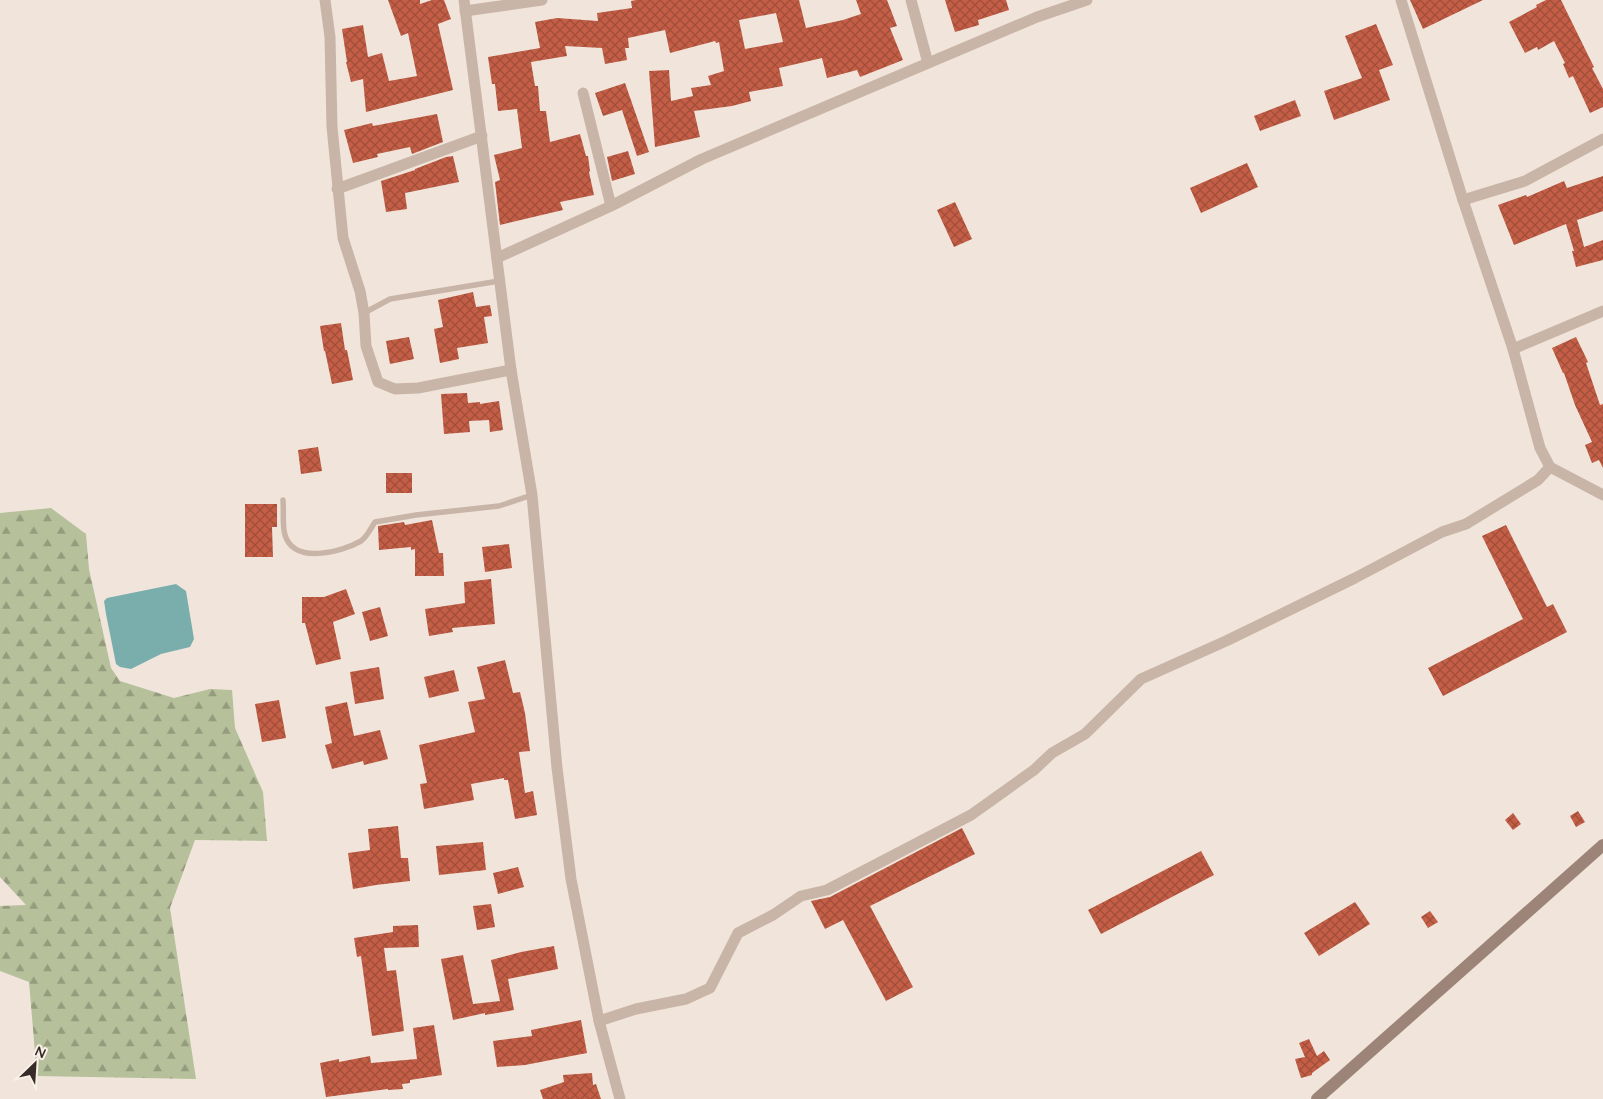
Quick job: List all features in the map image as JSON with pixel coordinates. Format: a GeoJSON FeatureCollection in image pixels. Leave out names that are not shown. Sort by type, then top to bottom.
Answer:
{"type":"FeatureCollection","features":[{"type":"Feature","properties":{"kind":"main road"},"geometry":{"type":"LineString","coordinates":[[1317,1099],[1603,845]]}},
{"type":"Feature","properties":{"kind":"street"},"geometry":{"type":"LineString","coordinates":[[325,0],[330,37],[332,128],[343,238],[360,291],[364,313],[366,346],[378,382],[395,389],[418,388],[511,370]]}},
{"type":"Feature","properties":{"kind":"street"},"geometry":{"type":"LineString","coordinates":[[542,0],[464,5],[511,370],[532,495],[556,768],[571,879],[600,1021],[620,1099]]}},
{"type":"Feature","properties":{"kind":"street"},"geometry":{"type":"LineString","coordinates":[[911,0],[928,63]]}},
{"type":"Feature","properties":{"kind":"street"},"geometry":{"type":"LineString","coordinates":[[496,258],[611,206],[702,159],[928,63],[1037,18],[1087,0]]}},
{"type":"Feature","properties":{"kind":"street"},"geometry":{"type":"LineString","coordinates":[[1401,0],[1463,200],[1513,349],[1540,448],[1550,467],[1603,495]]}},
{"type":"Feature","properties":{"kind":"street"},"geometry":{"type":"LineString","coordinates":[[583,93],[611,206]]}},
{"type":"Feature","properties":{"kind":"street"},"geometry":{"type":"LineString","coordinates":[[337,189],[482,136]]}},
{"type":"Feature","properties":{"kind":"street"},"geometry":{"type":"LineString","coordinates":[[1463,200],[1525,181],[1603,139]]}},
{"type":"Feature","properties":{"kind":"street"},"geometry":{"type":"LineString","coordinates":[[1513,349],[1603,311]]}},
{"type":"Feature","properties":{"kind":"street"},"geometry":{"type":"LineString","coordinates":[[600,1021],[636,1009],[686,999],[710,988],[738,933],[773,916],[801,896],[827,890],[971,815],[1034,770],[1052,753],[1084,734],[1141,679],[1235,637],[1355,578],[1442,532],[1466,524],[1538,480],[1550,467]]}},
{"type":"Feature","properties":{"kind":"lane"},"geometry":{"type":"LineString","coordinates":[[364,313],[390,299],[500,281]]}},
{"type":"Feature","properties":{"kind":"lane"},"geometry":{"type":"LineString","coordinates":[[283,500],[285,536],[295,549],[310,554],[336,552],[363,540],[375,522],[416,515],[499,506],[532,495]]}},
{"type":"Feature","properties":{"kind":"green space"},"geometry":{"type":"Polygon","coordinates":[[[51,508],[86,534],[89,569],[111,668],[120,681],[174,698],[210,689],[232,690],[235,728],[263,792],[267,841],[195,840],[170,908],[196,1079],[37,1076],[29,982],[0,971],[0,906],[26,905],[0,877],[0,513],[51,508]]]}},
{"type":"Feature","properties":{"kind":"water"},"geometry":{"type":"Polygon","coordinates":[[[176,584],[186,591],[194,639],[190,647],[161,654],[131,669],[120,667],[116,664],[104,601],[107,598],[176,584]]]}},
{"type":"Feature","properties":{"kind":"building"},"geometry":{"type":"Polygon","coordinates":[[[388,0],[420,0],[420,4],[432,0],[444,0],[451,19],[438,24],[453,90],[366,112],[363,79],[351,82],[346,62],[342,29],[363,25],[368,57],[382,53],[389,81],[417,76],[408,33],[401,36],[388,0]]]}},
{"type":"Feature","properties":{"kind":"building"},"geometry":{"type":"Polygon","coordinates":[[[799,0],[806,28],[861,14],[856,0],[887,0],[897,26],[890,28],[903,60],[860,77],[857,70],[827,78],[822,58],[779,68],[783,86],[749,92],[751,101],[732,106],[694,111],[700,137],[655,147],[649,71],[669,70],[671,101],[693,96],[691,88],[711,85],[708,76],[724,71],[719,42],[716,43],[715,41],[670,53],[665,30],[628,38],[629,48],[625,48],[627,60],[605,64],[602,48],[565,46],[567,56],[531,62],[535,86],[538,86],[540,111],[546,111],[550,142],[580,134],[586,156],[588,156],[594,195],[560,202],[563,210],[500,225],[495,182],[500,180],[494,155],[522,148],[517,109],[498,111],[495,84],[492,84],[488,57],[540,48],[535,22],[557,18],[598,21],[597,13],[632,8],[631,1],[799,0]],[[776,13],[739,20],[745,49],[783,42],[776,13]]]}},
{"type":"Feature","properties":{"kind":"building"},"geometry":{"type":"Polygon","coordinates":[[[945,0],[1006,0],[1009,10],[978,20],[979,25],[955,32],[945,0]]]}},
{"type":"Feature","properties":{"kind":"building"},"geometry":{"type":"Polygon","coordinates":[[[1410,0],[1483,0],[1423,29],[1410,0]]]}},
{"type":"Feature","properties":{"kind":"building"},"geometry":{"type":"Polygon","coordinates":[[[1546,0],[1561,0],[1603,89],[1603,107],[1590,113],[1573,76],[1569,78],[1563,64],[1565,63],[1554,41],[1538,50],[1537,47],[1525,53],[1509,22],[1546,0]]]}},
{"type":"Feature","properties":{"kind":"building"},"geometry":{"type":"Polygon","coordinates":[[[1376,24],[1393,65],[1379,70],[1390,100],[1334,120],[1324,91],[1362,78],[1345,36],[1376,24]]]}},
{"type":"Feature","properties":{"kind":"building"},"geometry":{"type":"Polygon","coordinates":[[[625,83],[649,152],[637,156],[622,110],[603,116],[595,93],[625,83]]]}},
{"type":"Feature","properties":{"kind":"building"},"geometry":{"type":"Polygon","coordinates":[[[1295,100],[1301,116],[1260,131],[1254,116],[1295,100]]]}},
{"type":"Feature","properties":{"kind":"building"},"geometry":{"type":"Polygon","coordinates":[[[437,114],[443,142],[412,154],[410,147],[377,154],[378,157],[353,163],[344,130],[372,123],[373,126],[437,114]]]}},
{"type":"Feature","properties":{"kind":"building"},"geometry":{"type":"Polygon","coordinates":[[[628,151],[635,174],[612,181],[607,157],[628,151]]]}},
{"type":"Feature","properties":{"kind":"building"},"geometry":{"type":"Polygon","coordinates":[[[453,156],[459,182],[405,193],[407,209],[386,212],[381,181],[453,156]]]}},
{"type":"Feature","properties":{"kind":"building"},"geometry":{"type":"Polygon","coordinates":[[[1247,163],[1258,187],[1201,213],[1190,188],[1247,163]]]}},
{"type":"Feature","properties":{"kind":"building"},"geometry":{"type":"Polygon","coordinates":[[[1603,176],[1603,211],[1577,220],[1584,247],[1603,240],[1603,260],[1576,267],[1572,251],[1574,251],[1566,224],[1514,245],[1498,205],[1526,195],[1527,197],[1564,181],[1567,188],[1603,176]]]}},
{"type":"Feature","properties":{"kind":"building"},"geometry":{"type":"Polygon","coordinates":[[[955,202],[972,239],[954,247],[937,210],[955,202]]]}},
{"type":"Feature","properties":{"kind":"building"},"geometry":{"type":"Polygon","coordinates":[[[473,292],[476,307],[490,305],[492,316],[484,317],[488,343],[457,348],[459,359],[440,363],[434,329],[443,327],[438,300],[473,292]]]}},
{"type":"Feature","properties":{"kind":"building"},"geometry":{"type":"Polygon","coordinates":[[[341,323],[345,350],[347,350],[353,380],[332,384],[320,326],[341,323]]]}},
{"type":"Feature","properties":{"kind":"building"},"geometry":{"type":"Polygon","coordinates":[[[409,337],[414,359],[390,364],[386,341],[409,337]]]}},
{"type":"Feature","properties":{"kind":"building"},"geometry":{"type":"Polygon","coordinates":[[[1576,337],[1588,362],[1586,363],[1600,405],[1603,404],[1603,468],[1599,460],[1592,463],[1585,445],[1592,442],[1552,348],[1576,337]]]}},
{"type":"Feature","properties":{"kind":"building"},"geometry":{"type":"Polygon","coordinates":[[[467,393],[468,403],[480,402],[480,404],[499,401],[503,430],[490,432],[489,420],[469,421],[470,432],[444,434],[441,394],[467,393]]]}},
{"type":"Feature","properties":{"kind":"building"},"geometry":{"type":"Polygon","coordinates":[[[318,447],[322,471],[301,474],[298,450],[318,447]]]}},
{"type":"Feature","properties":{"kind":"building"},"geometry":{"type":"Polygon","coordinates":[[[386,473],[412,473],[412,493],[386,493],[386,473]]]}},
{"type":"Feature","properties":{"kind":"building"},"geometry":{"type":"Polygon","coordinates":[[[245,504],[277,504],[277,527],[272,527],[273,557],[245,557],[245,504]]]}},
{"type":"Feature","properties":{"kind":"building"},"geometry":{"type":"Polygon","coordinates":[[[432,520],[439,553],[443,553],[444,576],[415,576],[415,549],[411,550],[411,547],[379,550],[378,526],[404,522],[405,525],[432,520]]]}},
{"type":"Feature","properties":{"kind":"building"},"geometry":{"type":"Polygon","coordinates":[[[1506,525],[1547,607],[1553,604],[1567,632],[1443,696],[1428,668],[1523,619],[1482,536],[1506,525]]]}},
{"type":"Feature","properties":{"kind":"building"},"geometry":{"type":"Polygon","coordinates":[[[509,544],[512,568],[485,572],[482,547],[509,544]]]}},
{"type":"Feature","properties":{"kind":"building"},"geometry":{"type":"Polygon","coordinates":[[[491,579],[495,624],[452,628],[453,632],[429,636],[425,609],[465,603],[464,582],[491,579]]]}},
{"type":"Feature","properties":{"kind":"building"},"geometry":{"type":"Polygon","coordinates":[[[346,589],[355,614],[333,622],[341,659],[316,665],[305,623],[302,623],[302,597],[324,597],[346,589]]]}},
{"type":"Feature","properties":{"kind":"building"},"geometry":{"type":"Polygon","coordinates":[[[380,607],[388,636],[370,641],[362,612],[380,607]]]}},
{"type":"Feature","properties":{"kind":"building"},"geometry":{"type":"Polygon","coordinates":[[[505,660],[513,693],[520,692],[525,713],[530,751],[519,752],[525,793],[533,791],[537,815],[515,819],[508,780],[504,780],[504,778],[471,784],[474,800],[424,809],[420,784],[427,783],[419,745],[475,732],[468,702],[485,699],[477,667],[505,660]]]}},
{"type":"Feature","properties":{"kind":"building"},"geometry":{"type":"Polygon","coordinates":[[[379,667],[384,699],[355,704],[350,672],[379,667]]]}},
{"type":"Feature","properties":{"kind":"building"},"geometry":{"type":"Polygon","coordinates":[[[454,670],[459,691],[429,698],[424,677],[454,670]]]}},
{"type":"Feature","properties":{"kind":"building"},"geometry":{"type":"Polygon","coordinates":[[[279,700],[286,738],[262,742],[255,704],[279,700]]]}},
{"type":"Feature","properties":{"kind":"building"},"geometry":{"type":"Polygon","coordinates":[[[347,702],[354,736],[380,730],[388,759],[364,765],[363,761],[332,769],[325,745],[332,743],[325,707],[347,702]]]}},
{"type":"Feature","properties":{"kind":"building"},"geometry":{"type":"Polygon","coordinates":[[[1578,811],[1585,822],[1576,827],[1570,816],[1578,811]]]}},
{"type":"Feature","properties":{"kind":"building"},"geometry":{"type":"Polygon","coordinates":[[[1513,813],[1521,824],[1513,830],[1505,820],[1513,813]]]}},
{"type":"Feature","properties":{"kind":"building"},"geometry":{"type":"Polygon","coordinates":[[[398,826],[401,858],[408,858],[410,881],[353,889],[348,853],[370,850],[368,829],[398,826]]]}},
{"type":"Feature","properties":{"kind":"building"},"geometry":{"type":"Polygon","coordinates":[[[962,828],[975,854],[870,906],[913,987],[886,1001],[843,920],[825,929],[811,901],[830,897],[962,828]]]}},
{"type":"Feature","properties":{"kind":"building"},"geometry":{"type":"Polygon","coordinates":[[[483,842],[486,870],[439,875],[436,846],[483,842]]]}},
{"type":"Feature","properties":{"kind":"building"},"geometry":{"type":"Polygon","coordinates":[[[1201,851],[1214,875],[1101,934],[1088,910],[1201,851]]]}},
{"type":"Feature","properties":{"kind":"building"},"geometry":{"type":"Polygon","coordinates":[[[518,867],[524,887],[498,894],[493,873],[518,867]]]}},
{"type":"Feature","properties":{"kind":"building"},"geometry":{"type":"Polygon","coordinates":[[[1355,902],[1370,924],[1319,956],[1304,933],[1355,902]]]}},
{"type":"Feature","properties":{"kind":"building"},"geometry":{"type":"Polygon","coordinates":[[[491,904],[495,927],[477,930],[473,906],[491,904]]]}},
{"type":"Feature","properties":{"kind":"building"},"geometry":{"type":"Polygon","coordinates":[[[1430,911],[1438,922],[1428,928],[1421,917],[1430,911]]]}},
{"type":"Feature","properties":{"kind":"building"},"geometry":{"type":"Polygon","coordinates":[[[418,925],[419,947],[384,948],[387,971],[396,970],[404,1031],[372,1036],[361,956],[357,957],[354,938],[393,932],[393,926],[418,925]]]}},
{"type":"Feature","properties":{"kind":"building"},"geometry":{"type":"Polygon","coordinates":[[[554,946],[558,969],[508,979],[514,1010],[485,1015],[485,1013],[453,1020],[441,959],[463,955],[473,1004],[500,1001],[491,960],[554,946]]]}},
{"type":"Feature","properties":{"kind":"building"},"geometry":{"type":"Polygon","coordinates":[[[581,1020],[587,1053],[525,1065],[497,1067],[493,1041],[532,1036],[531,1030],[581,1020]]]}},
{"type":"Feature","properties":{"kind":"building"},"geometry":{"type":"Polygon","coordinates":[[[434,1025],[442,1075],[410,1080],[410,1083],[402,1084],[403,1089],[388,1089],[326,1097],[320,1063],[339,1059],[339,1062],[370,1056],[371,1063],[417,1059],[413,1028],[434,1025]]]}},
{"type":"Feature","properties":{"kind":"building"},"geometry":{"type":"Polygon","coordinates":[[[1309,1039],[1317,1056],[1324,1051],[1330,1060],[1312,1073],[1312,1075],[1301,1078],[1295,1059],[1305,1057],[1299,1043],[1309,1039]]]}},
{"type":"Feature","properties":{"kind":"building"},"geometry":{"type":"Polygon","coordinates":[[[592,1073],[593,1085],[596,1084],[601,1099],[543,1099],[540,1090],[564,1082],[563,1075],[592,1073]]]}}]}
